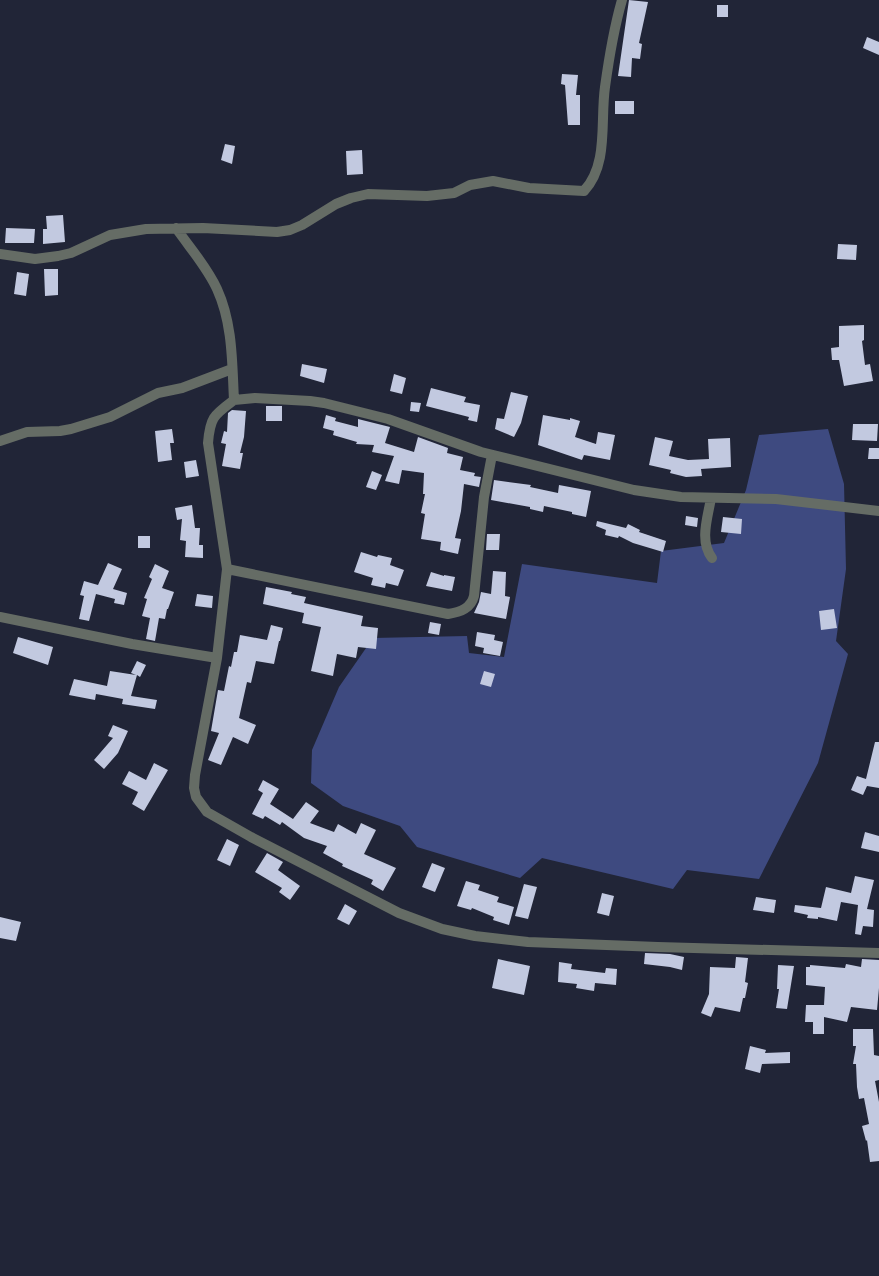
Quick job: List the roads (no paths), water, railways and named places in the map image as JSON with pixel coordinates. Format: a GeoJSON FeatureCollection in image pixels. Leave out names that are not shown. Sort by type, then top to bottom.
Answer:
{"type":"FeatureCollection","features":[{"type":"Feature","properties":{"kind":"street"},"geometry":{"type":"LineString","coordinates":[[0,254],[35,259],[58,256],[92,244],[101,238],[121,232],[176,228],[277,232],[290,230],[302,225],[336,204],[368,194],[426,196],[454,193],[470,185],[493,181],[529,188],[571,192],[584,191],[591,183],[598,166],[605,88],[616,20],[622,0]]}},
{"type":"Feature","properties":{"kind":"street"},"geometry":{"type":"LineString","coordinates":[[176,228],[206,269],[217,288],[223,304],[232,350],[234,400]]}},
{"type":"Feature","properties":{"kind":"street"},"geometry":{"type":"LineString","coordinates":[[0,441],[27,432],[71,429],[110,417],[158,393],[182,388],[232,369]]}},
{"type":"Feature","properties":{"kind":"street"},"geometry":{"type":"LineString","coordinates":[[879,511],[776,499],[681,497],[634,490],[492,455],[388,419],[324,404],[310,401],[255,398],[234,400],[212,419],[209,424],[208,443],[227,569],[218,658],[194,788],[196,797],[207,812],[251,837],[399,913],[425,924],[474,936],[528,942],[879,952]]}},
{"type":"Feature","properties":{"kind":"street"},"geometry":{"type":"LineString","coordinates":[[227,569],[448,614],[461,612],[472,602],[474,596],[484,496],[492,455]]}},
{"type":"Feature","properties":{"kind":"street"},"geometry":{"type":"LineString","coordinates":[[711,498],[705,533],[706,548],[712,558]]}},
{"type":"Feature","properties":{"kind":"street"},"geometry":{"type":"LineString","coordinates":[[0,617],[132,644],[218,658]]}}]}
